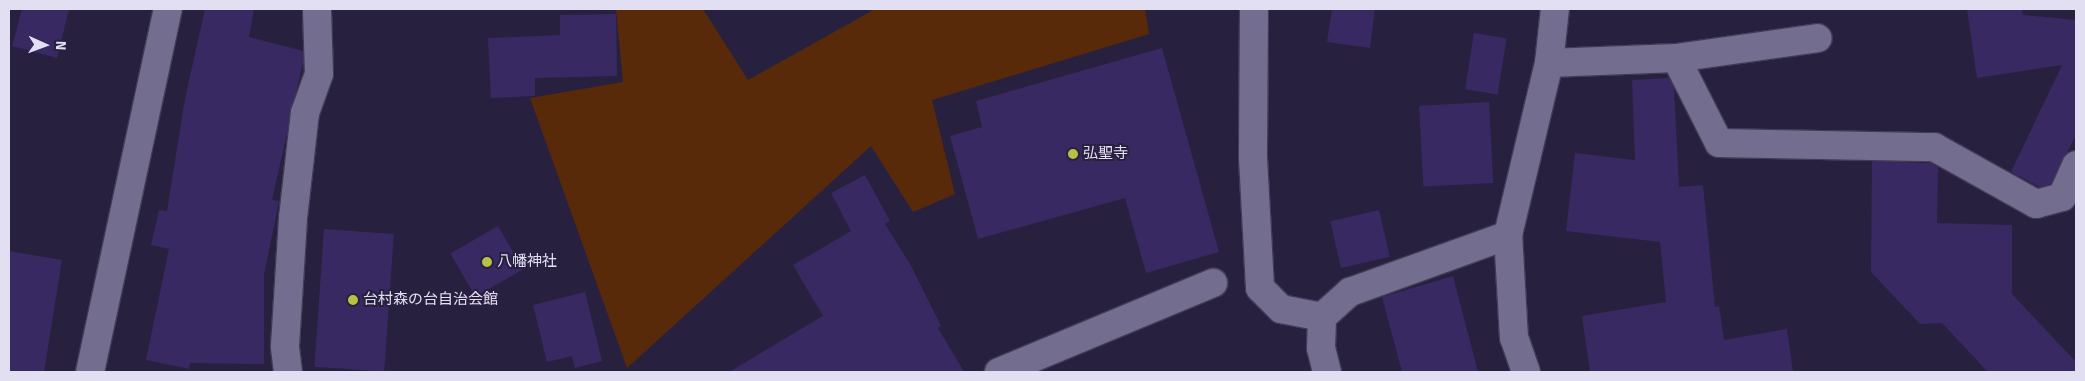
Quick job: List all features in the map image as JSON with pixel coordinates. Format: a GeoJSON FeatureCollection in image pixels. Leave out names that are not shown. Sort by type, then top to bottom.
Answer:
{"type":"FeatureCollection","features":[{"type":"Feature","properties":{"kind":"street"},"geometry":{"type":"LineString","coordinates":[[90,372],[168,9]]}},
{"type":"Feature","properties":{"kind":"street"},"geometry":{"type":"LineString","coordinates":[[288,372],[284,346],[293,218],[305,113],[319,74],[317,9]]}},
{"type":"Feature","properties":{"kind":"street"},"geometry":{"type":"LineString","coordinates":[[1254,9],[1253,158],[1260,288],[1281,309],[1322,316]]}},
{"type":"Feature","properties":{"kind":"street"},"geometry":{"type":"LineString","coordinates":[[1526,372],[1514,338],[1508,236],[1548,63],[1555,9]]}},
{"type":"Feature","properties":{"kind":"street"},"geometry":{"type":"LineString","coordinates":[[1548,63],[1676,58],[1818,38]]}},
{"type":"Feature","properties":{"kind":"street"},"geometry":{"type":"LineString","coordinates":[[1676,58],[1719,144],[1934,147],[2036,204],[2062,197],[2076,165]]}},
{"type":"Feature","properties":{"kind":"street"},"geometry":{"type":"LineString","coordinates":[[1327,372],[1321,348],[1322,316],[1350,292],[1508,236]]}},
{"type":"Feature","properties":{"kind":"street"},"geometry":{"type":"LineString","coordinates":[[999,372],[1214,283]]}},
{"type":"Feature","properties":{"kind":"shaded area"},"geometry":{"type":"Polygon","coordinates":[[[616,9],[703,9],[748,80],[875,9],[1145,9],[1149,34],[932,100],[955,194],[913,212],[871,146],[627,368],[530,98],[623,82],[616,9]]]}},
{"type":"Feature","properties":{"kind":"building"},"geometry":{"type":"Polygon","coordinates":[[[22,9],[69,9],[57,58],[12,46],[22,9]]]}},
{"type":"Feature","properties":{"kind":"building"},"geometry":{"type":"Polygon","coordinates":[[[205,9],[254,9],[249,37],[303,51],[303,62],[272,200],[279,201],[264,275],[264,364],[190,363],[189,369],[146,360],[169,249],[151,245],[159,210],[167,211],[185,99],[205,9]]]}},
{"type":"Feature","properties":{"kind":"building"},"geometry":{"type":"Polygon","coordinates":[[[1332,9],[1375,9],[1370,48],[1327,42],[1332,9]]]}},
{"type":"Feature","properties":{"kind":"building"},"geometry":{"type":"Polygon","coordinates":[[[1967,9],[2022,9],[2023,15],[2076,20],[2076,135],[2051,184],[2040,187],[2011,172],[2062,65],[1977,78],[1967,9]]]}},
{"type":"Feature","properties":{"kind":"building"},"geometry":{"type":"Polygon","coordinates":[[[616,14],[617,76],[535,78],[535,96],[491,98],[488,38],[560,35],[560,15],[616,14]]]}},
{"type":"Feature","properties":{"kind":"building"},"geometry":{"type":"Polygon","coordinates":[[[1474,33],[1507,38],[1498,94],[1465,89],[1474,33]]]}},
{"type":"Feature","properties":{"kind":"building","name":"弘聖寺"},"geometry":{"type":"Polygon","coordinates":[[[1162,48],[1219,252],[1146,273],[1125,198],[978,239],[950,136],[982,127],[976,101],[1162,48]]]}},
{"type":"Feature","properties":{"kind":"building"},"geometry":{"type":"Polygon","coordinates":[[[1669,78],[1674,88],[1679,187],[1703,185],[1715,307],[1719,306],[1724,340],[1787,329],[1793,372],[1590,372],[1582,316],[1666,302],[1660,242],[1566,231],[1575,153],[1635,160],[1632,80],[1669,78]]]}},
{"type":"Feature","properties":{"kind":"building"},"geometry":{"type":"Polygon","coordinates":[[[1489,102],[1493,183],[1423,187],[1419,106],[1489,102]]]}},
{"type":"Feature","properties":{"kind":"building"},"geometry":{"type":"Polygon","coordinates":[[[1872,161],[1930,163],[1938,167],[1937,223],[2012,225],[2012,294],[2076,362],[2076,372],[1988,372],[1942,323],[1920,324],[1871,272],[1872,161]]]}},
{"type":"Feature","properties":{"kind":"building"},"geometry":{"type":"Polygon","coordinates":[[[865,175],[890,221],[885,224],[910,264],[941,326],[938,328],[964,372],[729,372],[823,316],[793,265],[851,231],[831,193],[865,175]]]}},
{"type":"Feature","properties":{"kind":"building"},"geometry":{"type":"Polygon","coordinates":[[[1379,210],[1390,257],[1341,268],[1330,221],[1379,210]]]}},
{"type":"Feature","properties":{"kind":"building","name":"八幡神社"},"geometry":{"type":"Polygon","coordinates":[[[498,226],[523,269],[475,297],[450,254],[498,226]]]}},
{"type":"Feature","properties":{"kind":"building","name":"台村森の台自治会館"},"geometry":{"type":"Polygon","coordinates":[[[324,229],[394,234],[384,372],[314,367],[324,229]]]}},
{"type":"Feature","properties":{"kind":"building"},"geometry":{"type":"Polygon","coordinates":[[[9,251],[62,260],[44,372],[9,372],[9,251]]]}},
{"type":"Feature","properties":{"kind":"building"},"geometry":{"type":"Polygon","coordinates":[[[1453,276],[1478,372],[1402,372],[1382,297],[1453,276]]]}},
{"type":"Feature","properties":{"kind":"building"},"geometry":{"type":"Polygon","coordinates":[[[585,292],[602,361],[575,368],[572,356],[547,362],[533,305],[585,292]]]}},
{"type":"Feature","properties":{"kind":"place","name":"弘聖寺"},"geometry":{"type":"Point","coordinates":[1073,154]}},
{"type":"Feature","properties":{"kind":"place","name":"八幡神社"},"geometry":{"type":"Point","coordinates":[487,262]}},
{"type":"Feature","properties":{"kind":"place","name":"台村森の台自治会館"},"geometry":{"type":"Point","coordinates":[353,300]}}]}
